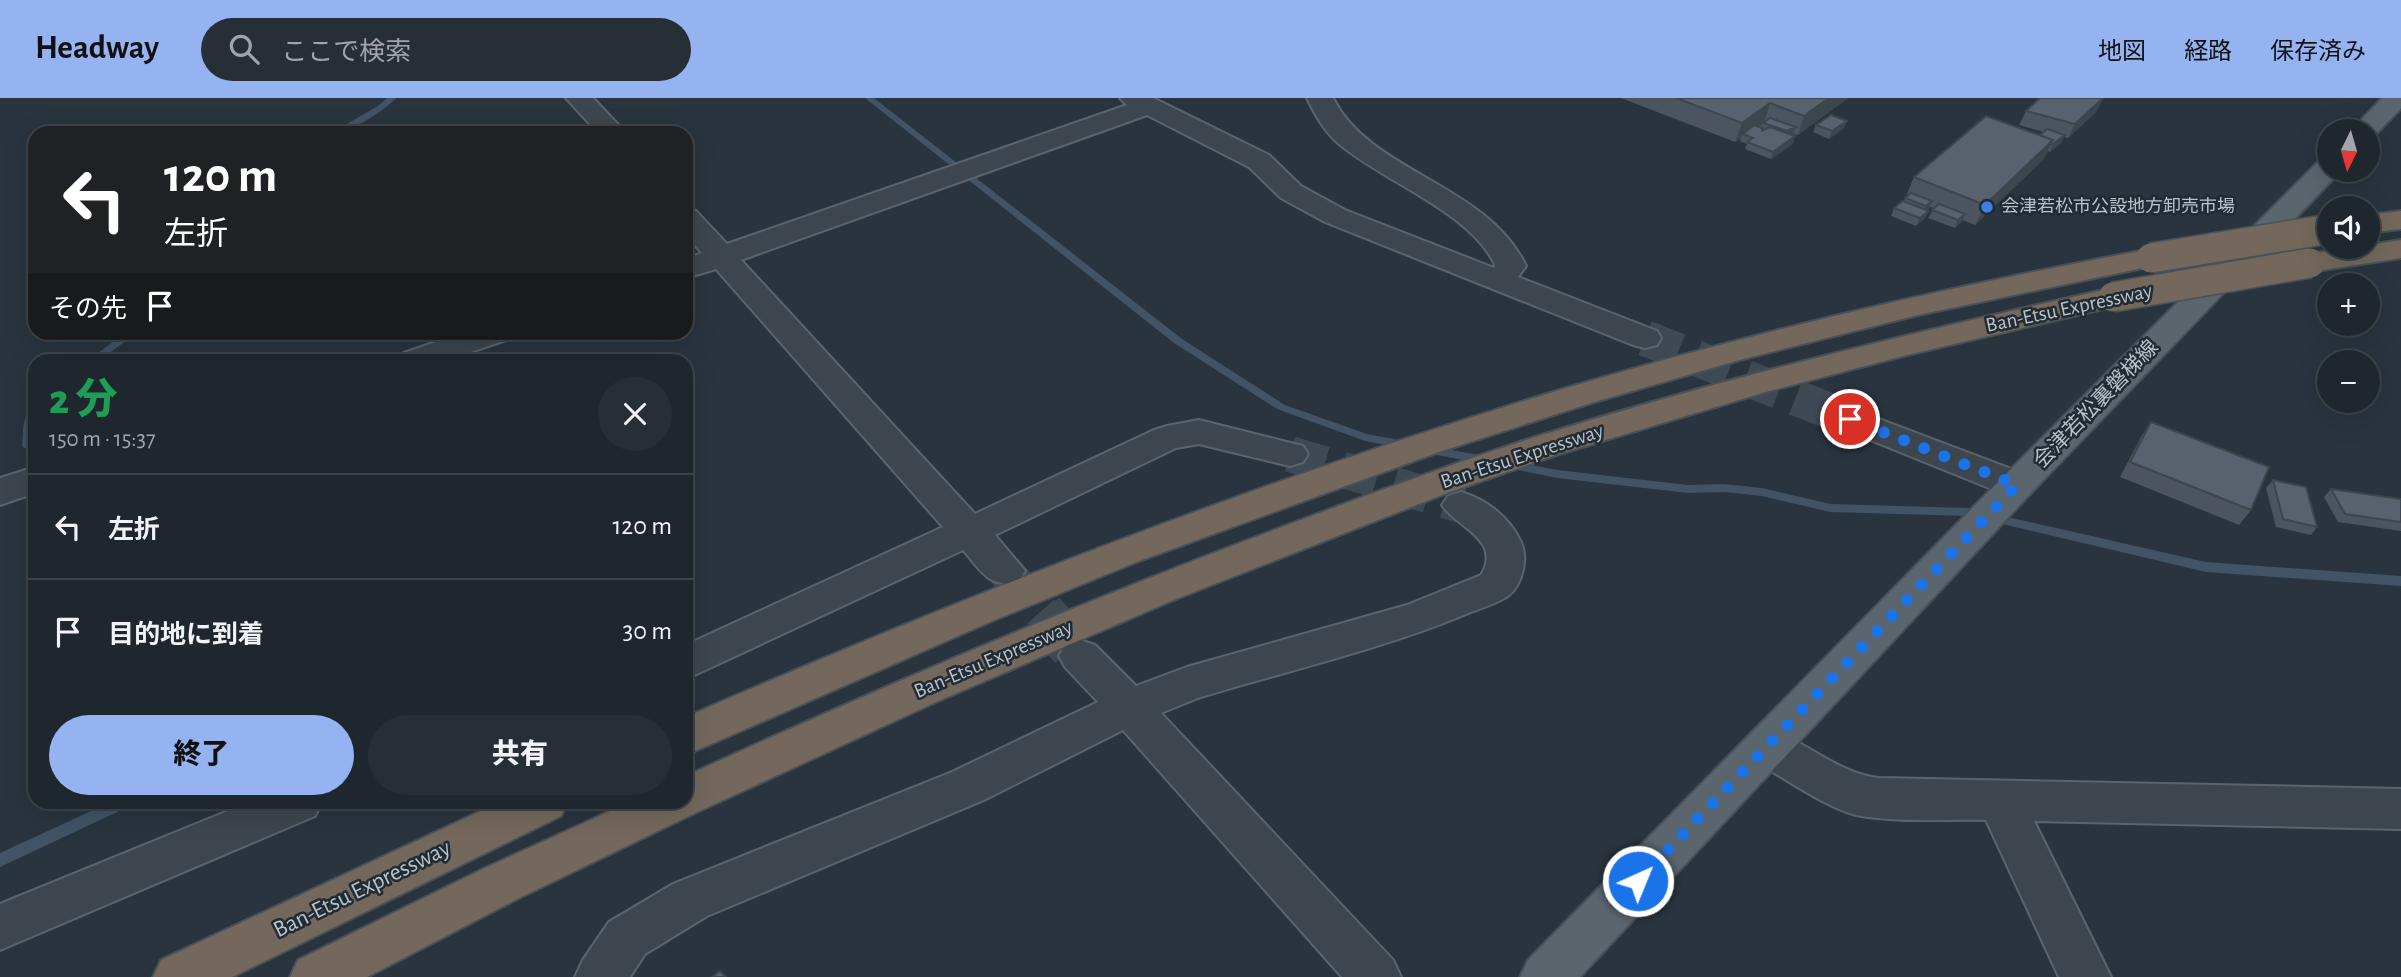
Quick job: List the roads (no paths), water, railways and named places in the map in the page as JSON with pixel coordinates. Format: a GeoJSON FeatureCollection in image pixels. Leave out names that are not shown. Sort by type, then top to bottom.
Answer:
{"type":"FeatureCollection","features":[{"type":"Feature","properties":{"kind":"highway"},"geometry":{"type":"LineString","coordinates":[[2380,223],[2401,220]]}},
{"type":"Feature","properties":{"kind":"highway","name":"Ban-Etsu Expressway"},"geometry":{"type":"LineString","coordinates":[[693,734],[798,685],[996,603],[1363,465],[1483,425],[1666,370],[1883,313],[2151,258],[2317,231]]}},
{"type":"Feature","properties":{"kind":"highway","name":"Ban-Etsu Expressway"},"geometry":{"type":"LineString","coordinates":[[693,794],[832,728],[1025,644],[1239,558],[1446,496],[1545,446],[1719,394],[1910,344],[2113,297],[2401,249]]}},
{"type":"Feature","properties":{"kind":"highway","name":"Ban-Etsu Expressway"},"geometry":{"type":"LineString","coordinates":[[179,977],[530,809]]}},
{"type":"Feature","properties":{"kind":"highway"},"geometry":{"type":"LineString","coordinates":[[316,977],[500,884],[661,809]]}},
{"type":"Feature","properties":{"kind":"main road"},"geometry":{"type":"LineString","coordinates":[[2376,119],[2396,98]]}},
{"type":"Feature","properties":{"kind":"main road","name":"会津若松裏磐梯線"},"geometry":{"type":"LineString","coordinates":[[1546,977],[2017,485],[2317,179]]}},
{"type":"Feature","properties":{"kind":"street"},"geometry":{"type":"LineString","coordinates":[[579,98],[606,126]]}},
{"type":"Feature","properties":{"kind":"street"},"geometry":{"type":"LineString","coordinates":[[1320,98],[1346,137],[1459,210],[1509,253],[1511,266],[1499,281]]}},
{"type":"Feature","properties":{"kind":"street"},"geometry":{"type":"LineString","coordinates":[[693,267],[1140,102],[1259,161],[1291,192],[1335,216],[1645,338]]}},
{"type":"Feature","properties":{"kind":"street"},"geometry":{"type":"LineString","coordinates":[[693,225],[967,532],[1005,571]]}},
{"type":"Feature","properties":{"kind":"street"},"geometry":{"type":"LineString","coordinates":[[434,354],[475,340]]}},
{"type":"Feature","properties":{"kind":"street"},"geometry":{"type":"LineString","coordinates":[[1850,419],[2017,485]]}},
{"type":"Feature","properties":{"kind":"street"},"geometry":{"type":"LineString","coordinates":[[693,660],[1167,438],[1199,432],[1290,454]]}},
{"type":"Feature","properties":{"kind":"street"},"geometry":{"type":"LineString","coordinates":[[0,492],[28,482]]}},
{"type":"Feature","properties":{"kind":"street"},"geometry":{"type":"LineString","coordinates":[[601,977],[627,938],[690,900],[968,786],[1129,707],[1187,684],[1419,617],[1495,586],[1505,566],[1501,543],[1487,521],[1446,496]]}},
{"type":"Feature","properties":{"kind":"street"},"geometry":{"type":"LineString","coordinates":[[1080,656],[1375,977]]}},
{"type":"Feature","properties":{"kind":"street"},"geometry":{"type":"LineString","coordinates":[[1767,746],[1855,794],[1880,798],[2401,809]]}},
{"type":"Feature","properties":{"kind":"street"},"geometry":{"type":"LineString","coordinates":[[2000,800],[2085,977]]}},
{"type":"Feature","properties":{"kind":"street"},"geometry":{"type":"LineString","coordinates":[[0,927],[282,809]]}},
{"type":"Feature","properties":{"kind":"waterway"},"geometry":{"type":"LineString","coordinates":[[348,126],[381,108],[392,98]]}},
{"type":"Feature","properties":{"kind":"waterway"},"geometry":{"type":"LineString","coordinates":[[869,98],[1178,341],[1281,407],[1365,437],[1489,461]]}},
{"type":"Feature","properties":{"kind":"waterway"},"geometry":{"type":"LineString","coordinates":[[102,354],[122,340]]}},
{"type":"Feature","properties":{"kind":"waterway"},"geometry":{"type":"LineString","coordinates":[[1507,464],[1557,474],[1688,489],[1724,488],[1762,492],[1830,508],[1968,512],[2206,567],[2401,581]]}},
{"type":"Feature","properties":{"kind":"waterway"},"geometry":{"type":"LineString","coordinates":[[0,860],[110,809]]}},
{"type":"Feature","properties":{"kind":"tunnel"},"geometry":{"type":"LineString","coordinates":[[1645,338],[1850,419]]}},
{"type":"Feature","properties":{"kind":"tunnel"},"geometry":{"type":"LineString","coordinates":[[1290,454],[1461,505]]}},
{"type":"Feature","properties":{"kind":"tunnel"},"geometry":{"type":"LineString","coordinates":[[1005,571],[1043,614]]}},
{"type":"Feature","properties":{"kind":"tunnel"},"geometry":{"type":"LineString","coordinates":[[1042,613],[1080,656]]}},
{"type":"Feature","properties":{"kind":"place","name":"会津若松市公設地方卸売市場"},"geometry":{"type":"Point","coordinates":[1987,207]}}]}
